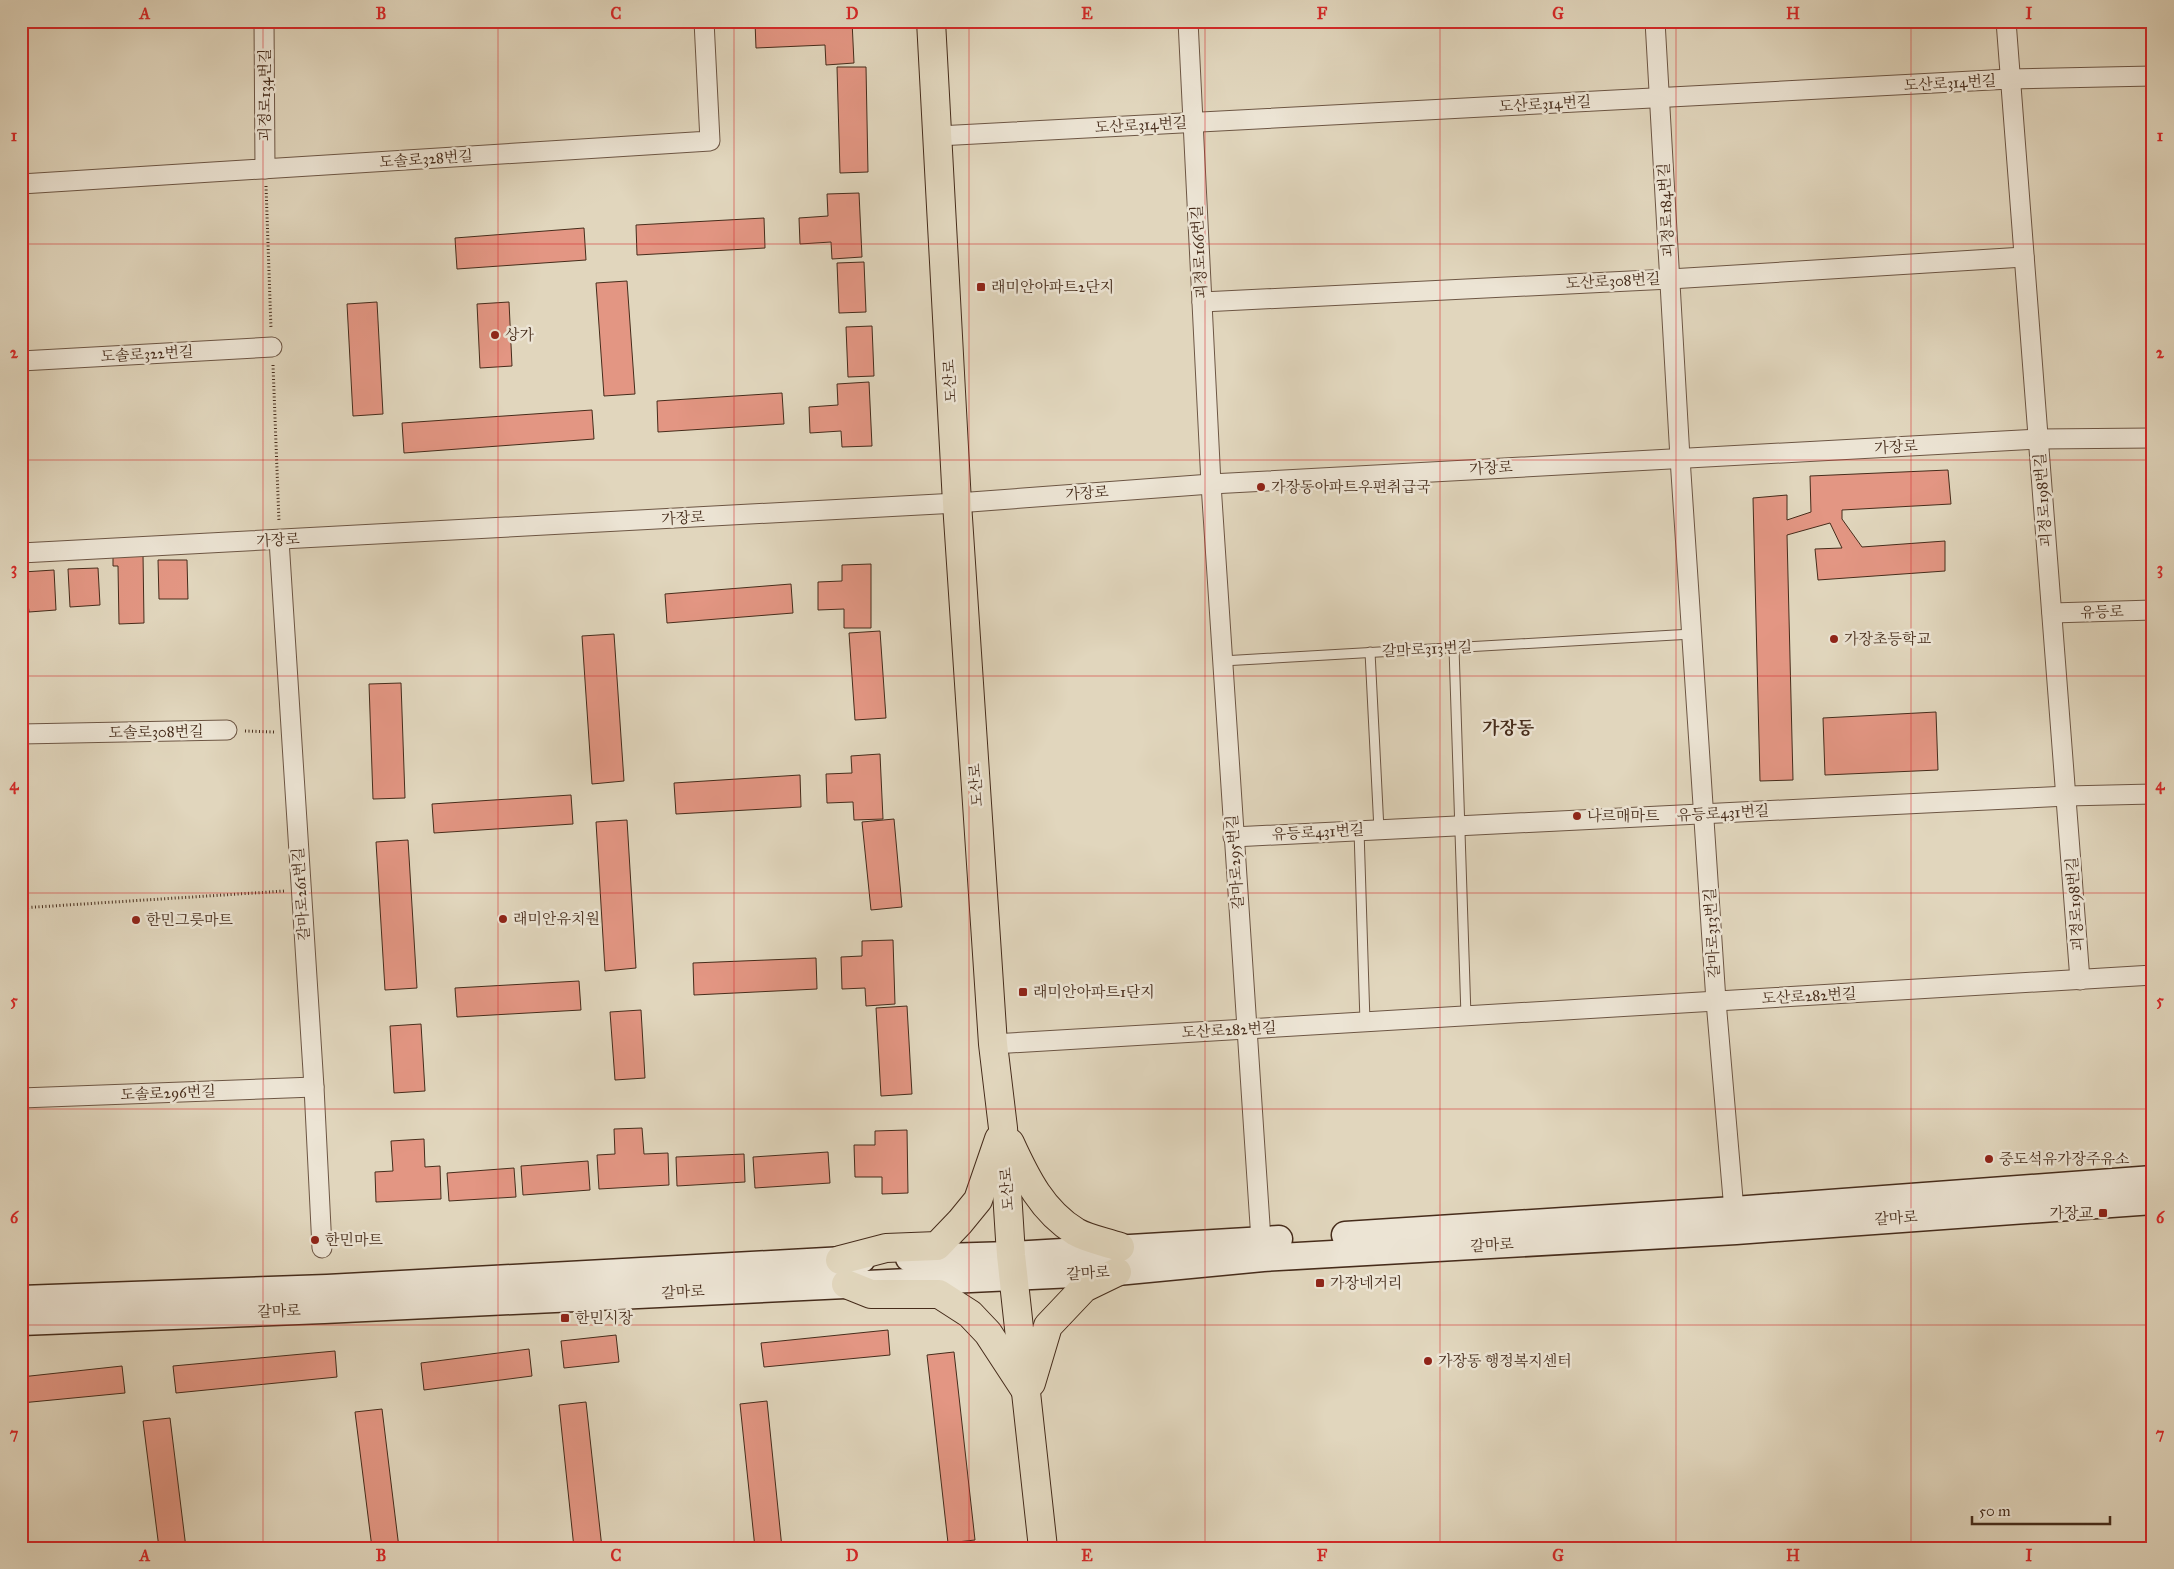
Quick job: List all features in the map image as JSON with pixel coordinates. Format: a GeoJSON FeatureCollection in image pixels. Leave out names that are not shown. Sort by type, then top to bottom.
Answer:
{"type":"FeatureCollection","features":[{"type":"Feature","properties":{"kind":"main road","name":"도산로"},"geometry":{"type":"LineString","coordinates":[[931,21],[957,503],[993,1044],[1003,1128],[1012,1266],[1043,1548]]}},
{"type":"Feature","properties":{"kind":"main road"},"geometry":{"type":"LineString","coordinates":[[1003,1128],[1025,1176],[1047,1209],[1077,1232],[1119,1259],[1084,1288],[1048,1326],[1027,1394]]}},
{"type":"Feature","properties":{"kind":"main road"},"geometry":{"type":"LineString","coordinates":[[1003,1128],[978,1200],[937,1246],[886,1248],[843,1272],[871,1294],[939,1294],[970,1314],[988,1333],[1027,1394]]}},
{"type":"Feature","properties":{"kind":"main road","name":"갈마로"},"geometry":{"type":"LineString","coordinates":[[21,1298],[1012,1266],[1119,1259],[1263,1258],[1735,1220],[2153,1180]]}},
{"type":"Feature","properties":{"kind":"main road","name":"갈마로"},"geometry":{"type":"LineString","coordinates":[[1119,1259],[1261,1240],[2153,1201]]}},
{"type":"Feature","properties":{"kind":"main road","name":"갈마로"},"geometry":{"type":"LineString","coordinates":[[21,1322],[324,1310],[843,1272]]}},
{"type":"Feature","properties":{"kind":"street","name":"괴정로134번길"},"geometry":{"type":"LineString","coordinates":[[264,21],[266,169]]}},
{"type":"Feature","properties":{"kind":"street","name":"도솔로328번길"},"geometry":{"type":"LineString","coordinates":[[21,184],[710,141],[704,21]]}},
{"type":"Feature","properties":{"kind":"street","name":"괴정로166번길"},"geometry":{"type":"LineString","coordinates":[[1188,21],[1210,484]]}},
{"type":"Feature","properties":{"kind":"street","name":"괴정로184번길"},"geometry":{"type":"LineString","coordinates":[[1655,21],[1680,458]]}},
{"type":"Feature","properties":{"kind":"street","name":"괴정로198번길"},"geometry":{"type":"LineString","coordinates":[[2006,21],[2080,980]]}},
{"type":"Feature","properties":{"kind":"street","name":"도산로314번길"},"geometry":{"type":"LineString","coordinates":[[938,136],[2010,80],[2153,76]]}},
{"type":"Feature","properties":{"kind":"street","name":"도산로308번길"},"geometry":{"type":"LineString","coordinates":[[1202,302],[1670,278],[2024,257]]}},
{"type":"Feature","properties":{"kind":"street","name":"도솔로322번길"},"geometry":{"type":"LineString","coordinates":[[21,360],[272,347]]}},
{"type":"Feature","properties":{"kind":"street","name":"가장로"},"geometry":{"type":"LineString","coordinates":[[21,553],[957,503],[1210,484],[1680,458],[2039,439],[2153,438]]}},
{"type":"Feature","properties":{"kind":"street","name":"갈마로313번길"},"geometry":{"type":"LineString","coordinates":[[1680,458],[1716,1001],[1735,1220]]}},
{"type":"Feature","properties":{"kind":"street","name":"갈마로295번길"},"geometry":{"type":"LineString","coordinates":[[1210,484],[1245,1029],[1261,1240]]}},
{"type":"Feature","properties":{"kind":"street","name":"갈마로261번길"},"geometry":{"type":"LineString","coordinates":[[279,540],[314,1088],[322,1248]]}},
{"type":"Feature","properties":{"kind":"street","name":"유등로"},"geometry":{"type":"LineString","coordinates":[[2052,613],[2153,610]]}},
{"type":"Feature","properties":{"kind":"street","name":"도솔로308번길"},"geometry":{"type":"LineString","coordinates":[[21,734],[227,730]]}},
{"type":"Feature","properties":{"kind":"street","name":"유등로431번길"},"geometry":{"type":"LineString","coordinates":[[1233,837],[2066,796],[2153,794]]}},
{"type":"Feature","properties":{"kind":"street","name":"도산로282번길"},"geometry":{"type":"LineString","coordinates":[[993,1044],[2153,975]]}},
{"type":"Feature","properties":{"kind":"street","name":"도솔로296번길"},"geometry":{"type":"LineString","coordinates":[[21,1098],[314,1088]]}},
{"type":"Feature","properties":{"kind":"lane","name":"갈마로313번길"},"geometry":{"type":"LineString","coordinates":[[1222,661],[1692,634]]}},
{"type":"Feature","properties":{"kind":"lane"},"geometry":{"type":"LineString","coordinates":[[1454,648],[1466,1016]]}},
{"type":"Feature","properties":{"kind":"lane"},"geometry":{"type":"LineString","coordinates":[[1370,652],[1379,830]]}},
{"type":"Feature","properties":{"kind":"lane"},"geometry":{"type":"LineString","coordinates":[[1359,830],[1365,1022]]}},
{"type":"Feature","properties":{"kind":"path"},"geometry":{"type":"LineString","coordinates":[[227,730],[290,733]]}},
{"type":"Feature","properties":{"kind":"path"},"geometry":{"type":"LineString","coordinates":[[21,908],[301,890]]}},
{"type":"Feature","properties":{"kind":"building"},"geometry":{"type":"Polygon","coordinates":[[[852,21],[854,63],[826,65],[825,45],[756,48],[755,22],[852,21]]]}},
{"type":"Feature","properties":{"kind":"building"},"geometry":{"type":"Polygon","coordinates":[[[837,67],[866,67],[868,172],[840,173],[837,67]]]}},
{"type":"Feature","properties":{"kind":"building"},"geometry":{"type":"Polygon","coordinates":[[[859,193],[862,257],[832,259],[831,242],[800,244],[799,218],[828,216],[827,194],[859,193]]]}},
{"type":"Feature","properties":{"kind":"building"},"geometry":{"type":"Polygon","coordinates":[[[764,218],[765,248],[637,255],[636,225],[764,218]]]}},
{"type":"Feature","properties":{"kind":"building"},"geometry":{"type":"Polygon","coordinates":[[[584,228],[586,260],[457,269],[455,238],[584,228]]]}},
{"type":"Feature","properties":{"kind":"building"},"geometry":{"type":"Polygon","coordinates":[[[864,262],[866,312],[839,313],[837,263],[864,262]]]}},
{"type":"Feature","properties":{"kind":"building"},"geometry":{"type":"Polygon","coordinates":[[[627,281],[635,394],[604,396],[596,283],[627,281]]]}},
{"type":"Feature","properties":{"kind":"building"},"geometry":{"type":"Polygon","coordinates":[[[377,302],[383,414],[353,416],[347,304],[377,302]]]}},
{"type":"Feature","properties":{"kind":"building","name":"상가"},"geometry":{"type":"Polygon","coordinates":[[[509,302],[512,366],[480,368],[477,304],[509,302]]]}},
{"type":"Feature","properties":{"kind":"building"},"geometry":{"type":"Polygon","coordinates":[[[872,326],[874,376],[848,377],[846,327],[872,326]]]}},
{"type":"Feature","properties":{"kind":"building"},"geometry":{"type":"Polygon","coordinates":[[[869,382],[872,446],[842,447],[841,431],[810,433],[809,407],[838,405],[837,384],[869,382]]]}},
{"type":"Feature","properties":{"kind":"building"},"geometry":{"type":"Polygon","coordinates":[[[782,393],[784,424],[658,432],[657,401],[782,393]]]}},
{"type":"Feature","properties":{"kind":"building"},"geometry":{"type":"Polygon","coordinates":[[[592,410],[594,439],[404,453],[402,423],[592,410]]]}},
{"type":"Feature","properties":{"kind":"building"},"geometry":{"type":"Polygon","coordinates":[[[1948,470],[1951,504],[1842,510],[1842,519],[1862,547],[1945,541],[1945,571],[1818,580],[1815,549],[1842,548],[1830,523],[1787,535],[1793,780],[1760,781],[1753,498],[1787,495],[1787,520],[1811,512],[1810,476],[1948,470]]]}},
{"type":"Feature","properties":{"kind":"building"},"geometry":{"type":"Polygon","coordinates":[[[143,554],[144,623],[119,624],[118,566],[113,566],[113,555],[143,554]]]}},
{"type":"Feature","properties":{"kind":"building"},"geometry":{"type":"Polygon","coordinates":[[[158,560],[187,560],[188,599],[159,599],[158,560]]]}},
{"type":"Feature","properties":{"kind":"building"},"geometry":{"type":"Polygon","coordinates":[[[871,564],[871,628],[844,628],[844,609],[818,610],[818,582],[842,581],[842,565],[871,564]]]}},
{"type":"Feature","properties":{"kind":"building"},"geometry":{"type":"Polygon","coordinates":[[[98,568],[100,605],[70,607],[68,569],[98,568]]]}},
{"type":"Feature","properties":{"kind":"building"},"geometry":{"type":"Polygon","coordinates":[[[54,570],[56,610],[29,612],[28,604],[21,605],[23,572],[54,570]]]}},
{"type":"Feature","properties":{"kind":"building"},"geometry":{"type":"Polygon","coordinates":[[[791,584],[793,613],[667,623],[665,594],[791,584]]]}},
{"type":"Feature","properties":{"kind":"building"},"geometry":{"type":"Polygon","coordinates":[[[880,631],[886,718],[855,720],[849,633],[880,631]]]}},
{"type":"Feature","properties":{"kind":"building"},"geometry":{"type":"Polygon","coordinates":[[[614,634],[624,781],[592,784],[582,636],[614,634]]]}},
{"type":"Feature","properties":{"kind":"building"},"geometry":{"type":"Polygon","coordinates":[[[401,683],[405,798],[373,799],[369,684],[401,683]]]}},
{"type":"Feature","properties":{"kind":"building"},"geometry":{"type":"Polygon","coordinates":[[[1936,712],[1938,770],[1825,775],[1823,718],[1936,712]]]}},
{"type":"Feature","properties":{"kind":"building"},"geometry":{"type":"Polygon","coordinates":[[[880,754],[883,819],[854,820],[853,802],[827,803],[826,774],[852,773],[851,756],[880,754]]]}},
{"type":"Feature","properties":{"kind":"building"},"geometry":{"type":"Polygon","coordinates":[[[800,775],[801,807],[676,814],[674,783],[800,775]]]}},
{"type":"Feature","properties":{"kind":"building"},"geometry":{"type":"Polygon","coordinates":[[[571,795],[573,824],[434,833],[432,804],[571,795]]]}},
{"type":"Feature","properties":{"kind":"building"},"geometry":{"type":"Polygon","coordinates":[[[894,819],[902,907],[871,910],[862,822],[894,819]]]}},
{"type":"Feature","properties":{"kind":"building"},"geometry":{"type":"Polygon","coordinates":[[[627,820],[636,968],[605,971],[596,822],[627,820]]]}},
{"type":"Feature","properties":{"kind":"building"},"geometry":{"type":"Polygon","coordinates":[[[408,840],[417,988],[385,990],[376,842],[408,840]]]}},
{"type":"Feature","properties":{"kind":"building"},"geometry":{"type":"Polygon","coordinates":[[[893,940],[895,1004],[866,1006],[865,988],[842,989],[841,957],[862,956],[862,941],[893,940]]]}},
{"type":"Feature","properties":{"kind":"building"},"geometry":{"type":"Polygon","coordinates":[[[816,958],[817,989],[694,995],[693,963],[816,958]]]}},
{"type":"Feature","properties":{"kind":"building"},"geometry":{"type":"Polygon","coordinates":[[[579,981],[581,1010],[457,1017],[455,988],[579,981]]]}},
{"type":"Feature","properties":{"kind":"building"},"geometry":{"type":"Polygon","coordinates":[[[907,1006],[912,1094],[881,1096],[876,1008],[907,1006]]]}},
{"type":"Feature","properties":{"kind":"building"},"geometry":{"type":"Polygon","coordinates":[[[641,1010],[645,1078],[615,1080],[610,1012],[641,1010]]]}},
{"type":"Feature","properties":{"kind":"building"},"geometry":{"type":"Polygon","coordinates":[[[421,1024],[425,1091],[394,1093],[390,1026],[421,1024]]]}},
{"type":"Feature","properties":{"kind":"building"},"geometry":{"type":"Polygon","coordinates":[[[642,1128],[644,1154],[668,1153],[669,1185],[599,1189],[597,1155],[615,1154],[614,1129],[642,1128]]]}},
{"type":"Feature","properties":{"kind":"building"},"geometry":{"type":"Polygon","coordinates":[[[907,1130],[908,1193],[882,1194],[882,1177],[855,1177],[854,1145],[875,1145],[875,1131],[907,1130]]]}},
{"type":"Feature","properties":{"kind":"building"},"geometry":{"type":"Polygon","coordinates":[[[424,1139],[425,1167],[440,1166],[441,1199],[376,1202],[375,1172],[393,1171],[391,1141],[424,1139]]]}},
{"type":"Feature","properties":{"kind":"building"},"geometry":{"type":"Polygon","coordinates":[[[828,1152],[830,1183],[755,1188],[753,1157],[828,1152]]]}},
{"type":"Feature","properties":{"kind":"building"},"geometry":{"type":"Polygon","coordinates":[[[744,1154],[745,1182],[677,1186],[676,1157],[744,1154]]]}},
{"type":"Feature","properties":{"kind":"building"},"geometry":{"type":"Polygon","coordinates":[[[588,1161],[590,1190],[523,1195],[521,1166],[588,1161]]]}},
{"type":"Feature","properties":{"kind":"building"},"geometry":{"type":"Polygon","coordinates":[[[514,1168],[516,1197],[449,1201],[447,1173],[514,1168]]]}},
{"type":"Feature","properties":{"kind":"building"},"geometry":{"type":"Polygon","coordinates":[[[888,1330],[890,1355],[764,1367],[761,1343],[888,1330]]]}},
{"type":"Feature","properties":{"kind":"building"},"geometry":{"type":"Polygon","coordinates":[[[616,1335],[619,1362],[564,1368],[561,1341],[616,1335]]]}},
{"type":"Feature","properties":{"kind":"building"},"geometry":{"type":"Polygon","coordinates":[[[529,1349],[532,1376],[424,1390],[421,1363],[529,1349]]]}},
{"type":"Feature","properties":{"kind":"building"},"geometry":{"type":"Polygon","coordinates":[[[335,1351],[337,1377],[176,1393],[173,1366],[335,1351]]]}},
{"type":"Feature","properties":{"kind":"building"},"geometry":{"type":"Polygon","coordinates":[[[954,1352],[975,1540],[948,1543],[927,1355],[954,1352]]]}},
{"type":"Feature","properties":{"kind":"building"},"geometry":{"type":"Polygon","coordinates":[[[122,1366],[125,1393],[21,1403],[21,1377],[122,1366]]]}},
{"type":"Feature","properties":{"kind":"building"},"geometry":{"type":"Polygon","coordinates":[[[767,1401],[782,1548],[755,1548],[740,1404],[767,1401]]]}},
{"type":"Feature","properties":{"kind":"building"},"geometry":{"type":"Polygon","coordinates":[[[586,1402],[602,1548],[574,1548],[559,1405],[586,1402]]]}},
{"type":"Feature","properties":{"kind":"building"},"geometry":{"type":"Polygon","coordinates":[[[382,1409],[399,1548],[372,1548],[355,1412],[382,1409]]]}},
{"type":"Feature","properties":{"kind":"building"},"geometry":{"type":"Polygon","coordinates":[[[170,1418],[186,1548],[159,1548],[143,1421],[170,1418]]]}},
{"type":"Feature","properties":{"kind":"place","name":"래미안아파트2단지"},"geometry":{"type":"Point","coordinates":[981,287]}},
{"type":"Feature","properties":{"kind":"place","name":"상가"},"geometry":{"type":"Point","coordinates":[495,335]}},
{"type":"Feature","properties":{"kind":"place","name":"가장동아파트우편취급국"},"geometry":{"type":"Point","coordinates":[1261,487]}},
{"type":"Feature","properties":{"kind":"place","name":"가장초등학교"},"geometry":{"type":"Point","coordinates":[1834,639]}},
{"type":"Feature","properties":{"kind":"place","name":"나르매마트"},"geometry":{"type":"Point","coordinates":[1577,816]}},
{"type":"Feature","properties":{"kind":"place","name":"래미안유치원"},"geometry":{"type":"Point","coordinates":[503,919]}},
{"type":"Feature","properties":{"kind":"place","name":"한민그릇마트"},"geometry":{"type":"Point","coordinates":[136,920]}},
{"type":"Feature","properties":{"kind":"place","name":"래미안아파트1단지"},"geometry":{"type":"Point","coordinates":[1023,992]}},
{"type":"Feature","properties":{"kind":"place","name":"중도석유가장주유소"},"geometry":{"type":"Point","coordinates":[1989,1159]}},
{"type":"Feature","properties":{"kind":"place","name":"가장교"},"geometry":{"type":"Point","coordinates":[2103,1213]}},
{"type":"Feature","properties":{"kind":"place","name":"한민마트"},"geometry":{"type":"Point","coordinates":[315,1240]}},
{"type":"Feature","properties":{"kind":"place","name":"가장네거리"},"geometry":{"type":"Point","coordinates":[1320,1283]}},
{"type":"Feature","properties":{"kind":"place","name":"한민시장"},"geometry":{"type":"Point","coordinates":[565,1318]}},
{"type":"Feature","properties":{"kind":"place","name":"가장동 행정복지센터"},"geometry":{"type":"Point","coordinates":[1428,1361]}},
{"type":"Feature","properties":{"kind":"district","name":"가장동"},"geometry":{"type":"Point","coordinates":[1508,728]}}]}
